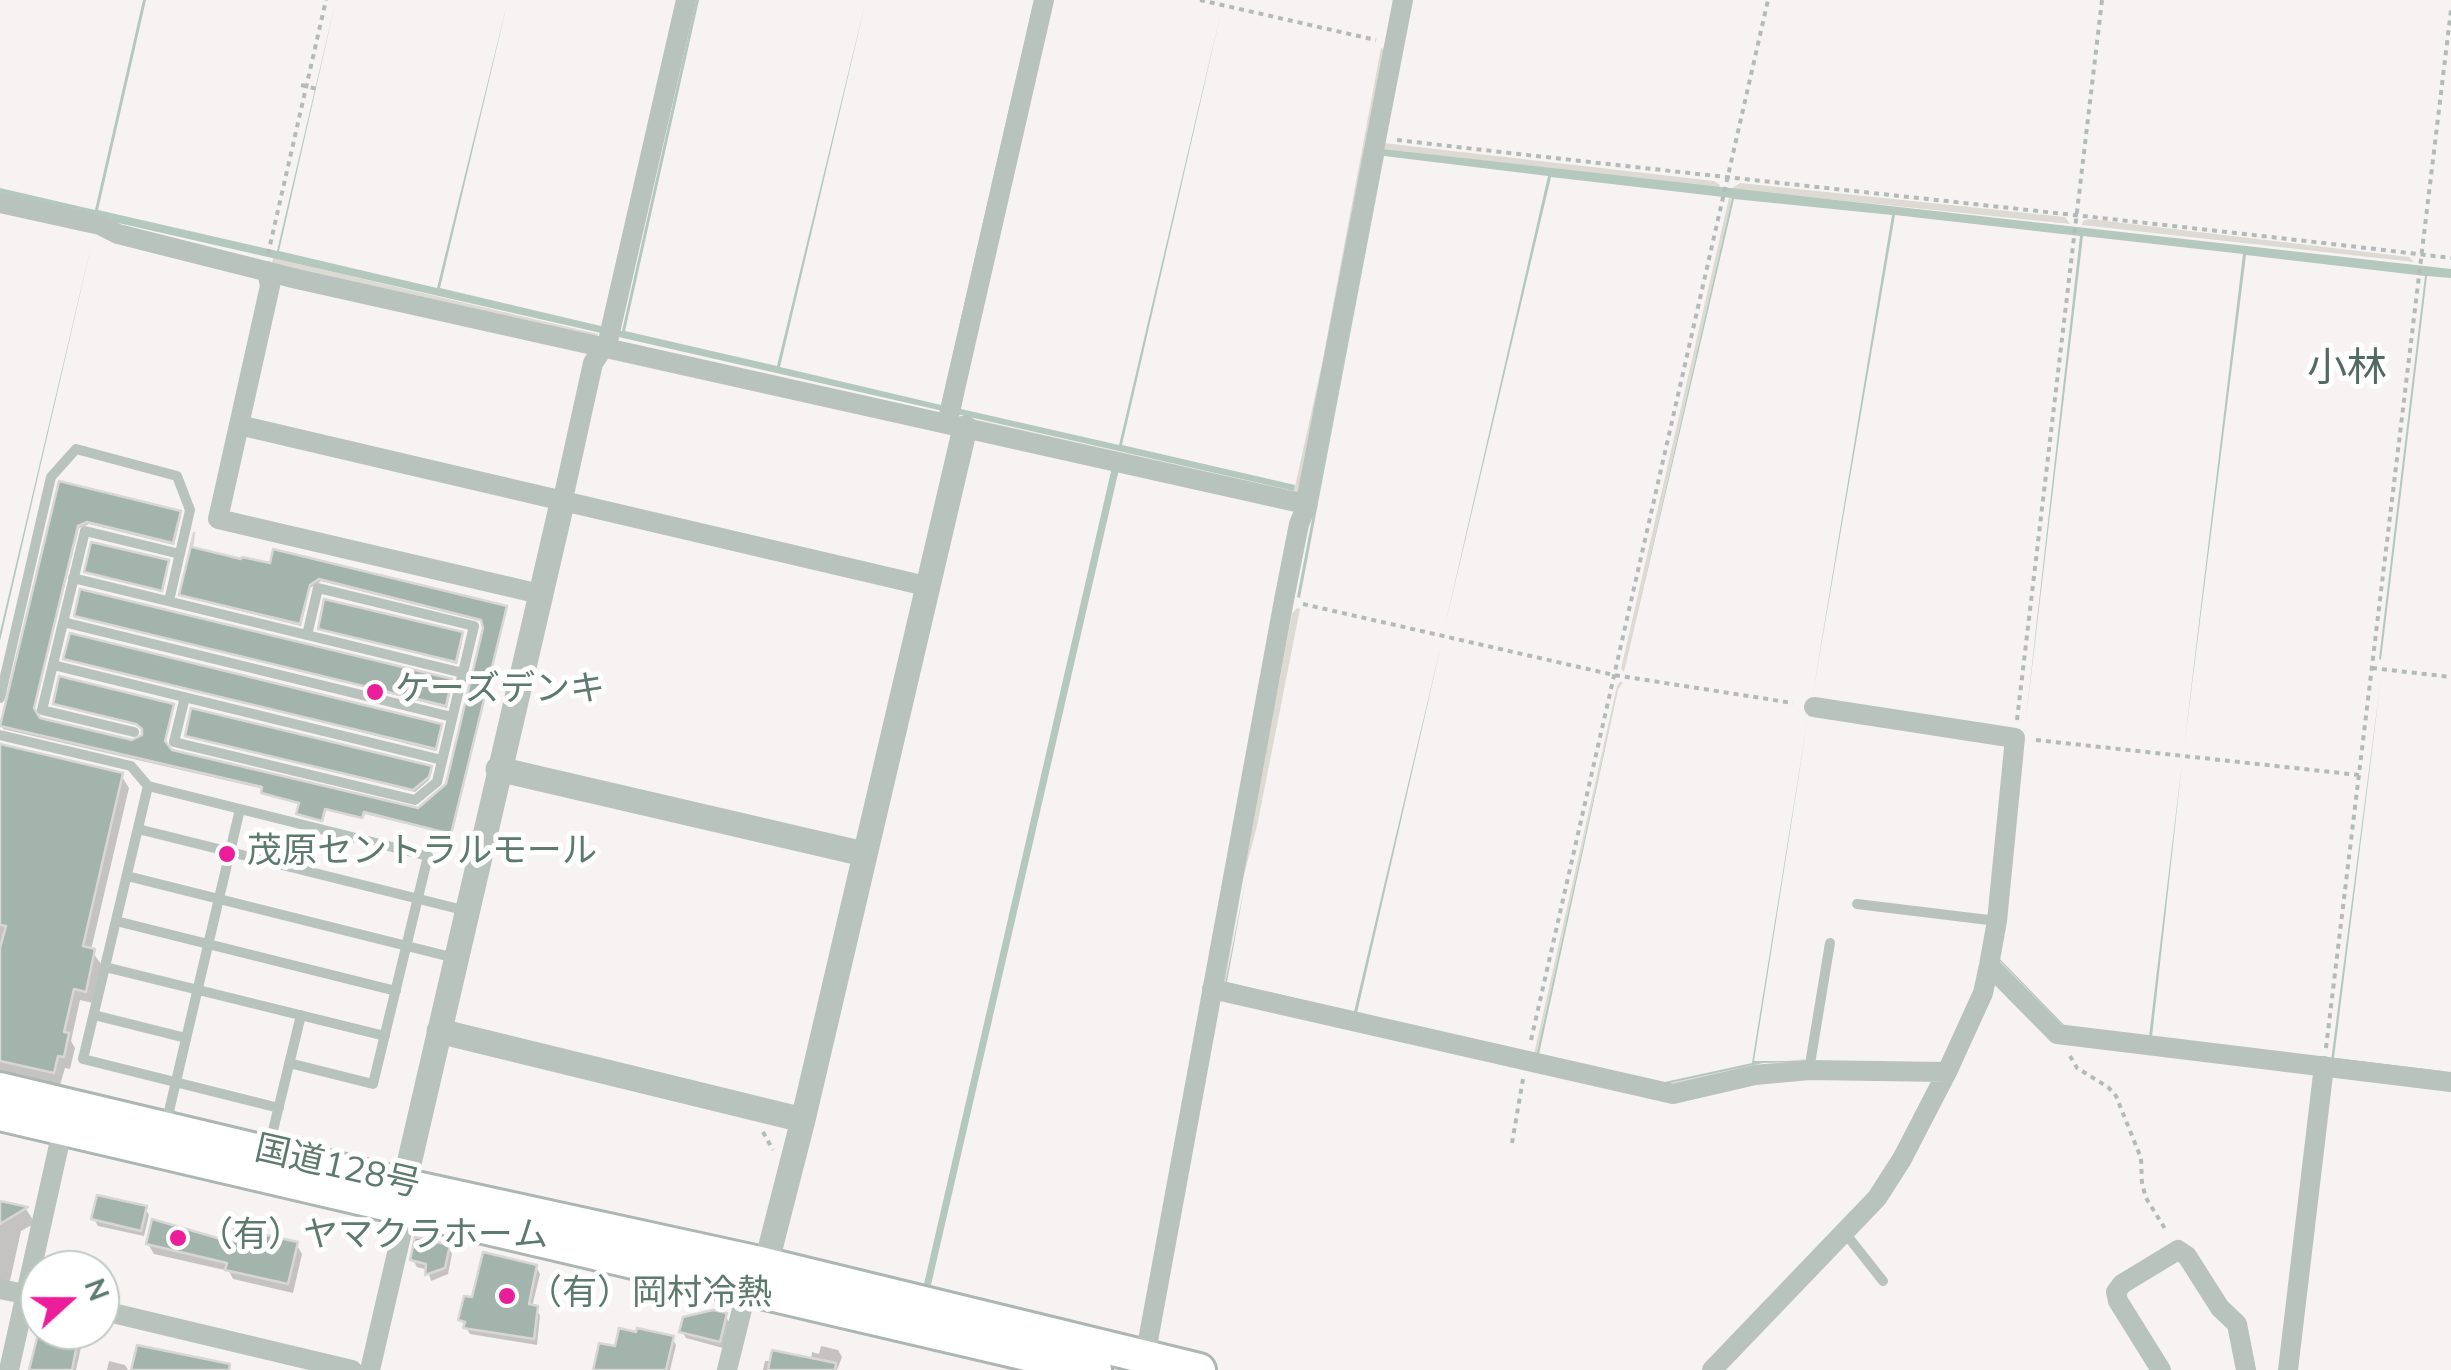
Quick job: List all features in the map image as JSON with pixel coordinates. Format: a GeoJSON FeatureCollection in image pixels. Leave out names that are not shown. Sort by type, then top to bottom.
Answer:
{"type":"FeatureCollection","features":[{"type":"Feature","properties":{"kind":"highway","name":"国道128号"},"geometry":{"type":"LineString","coordinates":[[0,1089],[65,1117],[407,1198],[1143,1364],[1200,1370]]}},
{"type":"Feature","properties":{"kind":"highway","name":"国道128号"},"geometry":{"type":"LineString","coordinates":[[0,1114],[164,1128],[268,1153],[407,1198]]}},
{"type":"Feature","properties":{"kind":"highway","name":"国道128号"},"geometry":{"type":"LineString","coordinates":[[757,1276],[1096,1370]]}},
{"type":"Feature","properties":{"kind":"street"},"geometry":{"type":"LineString","coordinates":[[370,1370],[407,1198],[408,1168],[498,769],[593,363],[608,340],[686,0]]}},
{"type":"Feature","properties":{"kind":"street"},"geometry":{"type":"LineString","coordinates":[[727,1370],[742,1305],[769,1253],[803,1120],[926,586],[1044,0]]}},
{"type":"Feature","properties":{"kind":"street"},"geometry":{"type":"LineString","coordinates":[[1143,1364],[1284,600],[1403,0]]}},
{"type":"Feature","properties":{"kind":"street"},"geometry":{"type":"LineString","coordinates":[[0,203],[100,225],[118,234],[267,271],[1306,504]]}},
{"type":"Feature","properties":{"kind":"street"},"geometry":{"type":"LineString","coordinates":[[267,271],[270,286],[218,520],[540,594]]}},
{"type":"Feature","properties":{"kind":"street"},"geometry":{"type":"LineString","coordinates":[[238,425],[926,586]]}},
{"type":"Feature","properties":{"kind":"street"},"geometry":{"type":"LineString","coordinates":[[1712,1370],[1877,1198],[1902,1159],[1983,994],[1997,921],[2015,738],[1814,707]]}},
{"type":"Feature","properties":{"kind":"street"},"geometry":{"type":"LineString","coordinates":[[498,769],[864,854]]}},
{"type":"Feature","properties":{"kind":"street"},"geometry":{"type":"LineString","coordinates":[[1989,965],[2057,1034],[2451,1082]]}},
{"type":"Feature","properties":{"kind":"street"},"geometry":{"type":"LineString","coordinates":[[1212,989],[1673,1094],[1755,1075],[1809,1070],[1946,1072]]}},
{"type":"Feature","properties":{"kind":"street"},"geometry":{"type":"LineString","coordinates":[[438,1030],[803,1120]]}},
{"type":"Feature","properties":{"kind":"street"},"geometry":{"type":"LineString","coordinates":[[2288,1370],[2324,1066]]}},
{"type":"Feature","properties":{"kind":"street"},"geometry":{"type":"LineString","coordinates":[[41,1250],[65,1117]]}},
{"type":"Feature","properties":{"kind":"street"},"geometry":{"type":"LineString","coordinates":[[2161,1370],[2116,1292],[2122,1284],[2178,1250],[2187,1256],[2220,1308],[2237,1324],[2246,1370]]}},
{"type":"Feature","properties":{"kind":"street"},"geometry":{"type":"LineString","coordinates":[[120,1315],[352,1370]]}},
{"type":"Feature","properties":{"kind":"street"},"geometry":{"type":"LineString","coordinates":[[9,1370],[20,1336]]}},
{"type":"Feature","properties":{"kind":"lane"},"geometry":{"type":"LineString","coordinates":[[0,698],[51,476],[76,450],[177,476],[190,510],[168,601]]}},
{"type":"Feature","properties":{"kind":"lane"},"geometry":{"type":"LineString","coordinates":[[134,732],[42,710],[85,531],[180,554]]}},
{"type":"Feature","properties":{"kind":"lane"},"geometry":{"type":"LineString","coordinates":[[73,578],[463,673]]}},
{"type":"Feature","properties":{"kind":"lane"},"geometry":{"type":"LineString","coordinates":[[185,697],[174,742],[416,800],[437,782],[474,626],[318,588],[307,635]]}},
{"type":"Feature","properties":{"kind":"lane"},"geometry":{"type":"LineString","coordinates":[[62,622],[452,717]]}},
{"type":"Feature","properties":{"kind":"lane"},"geometry":{"type":"LineString","coordinates":[[52,665],[442,760]]}},
{"type":"Feature","properties":{"kind":"lane"},"geometry":{"type":"LineString","coordinates":[[0,735],[132,766],[148,786],[428,856],[374,1084],[289,1063]]}},
{"type":"Feature","properties":{"kind":"lane"},"geometry":{"type":"LineString","coordinates":[[148,786],[83,1059],[279,1108]]}},
{"type":"Feature","properties":{"kind":"lane"},"geometry":{"type":"LineString","coordinates":[[164,1128],[240,809]]}},
{"type":"Feature","properties":{"kind":"lane"},"geometry":{"type":"LineString","coordinates":[[138,830],[466,911]]}},
{"type":"Feature","properties":{"kind":"lane"},"geometry":{"type":"LineString","coordinates":[[127,876],[456,958]]}},
{"type":"Feature","properties":{"kind":"lane"},"geometry":{"type":"LineString","coordinates":[[1857,904],[1997,921]]}},
{"type":"Feature","properties":{"kind":"lane"},"geometry":{"type":"LineString","coordinates":[[116,921],[396,990]]}},
{"type":"Feature","properties":{"kind":"lane"},"geometry":{"type":"LineString","coordinates":[[1809,1070],[1830,943]]}},
{"type":"Feature","properties":{"kind":"lane"},"geometry":{"type":"LineString","coordinates":[[105,967],[385,1036]]}},
{"type":"Feature","properties":{"kind":"lane"},"geometry":{"type":"LineString","coordinates":[[94,1015],[186,1038]]}},
{"type":"Feature","properties":{"kind":"lane"},"geometry":{"type":"LineString","coordinates":[[268,1153],[300,1016]]}},
{"type":"Feature","properties":{"kind":"lane"},"geometry":{"type":"LineString","coordinates":[[1845,1233],[1883,1281]]}},
{"type":"Feature","properties":{"kind":"path"},"geometry":{"type":"LineString","coordinates":[[267,271],[326,0]]}},
{"type":"Feature","properties":{"kind":"path"},"geometry":{"type":"LineString","coordinates":[[1200,0],[1394,45]]}},
{"type":"Feature","properties":{"kind":"path"},"geometry":{"type":"LineString","coordinates":[[1512,1143],[1526,1060],[1768,0]]}},
{"type":"Feature","properties":{"kind":"path"},"geometry":{"type":"LineString","coordinates":[[2102,0],[2015,738],[2359,775]]}},
{"type":"Feature","properties":{"kind":"path"},"geometry":{"type":"LineString","coordinates":[[2324,1066],[2451,10]]}},
{"type":"Feature","properties":{"kind":"path"},"geometry":{"type":"LineString","coordinates":[[300,85],[317,89]]}},
{"type":"Feature","properties":{"kind":"path"},"geometry":{"type":"LineString","coordinates":[[1377,138],[2077,213],[2451,258]]}},
{"type":"Feature","properties":{"kind":"path"},"geometry":{"type":"LineString","coordinates":[[1284,600],[1614,675],[1814,707]]}},
{"type":"Feature","properties":{"kind":"path"},"geometry":{"type":"LineString","coordinates":[[2372,668],[2451,677]]}},
{"type":"Feature","properties":{"kind":"path"},"geometry":{"type":"LineString","coordinates":[[2057,1034],[2077,1068],[2108,1086],[2116,1096],[2136,1142],[2146,1198],[2178,1250]]}},
{"type":"Feature","properties":{"kind":"shaded area"},"geometry":{"type":"Polygon","coordinates":[[[143,0],[98,210],[277,251],[336,0],[279,251],[437,288],[508,0],[440,288],[622,331],[699,0],[625,331],[777,366],[866,0],[780,367],[941,405],[1034,0],[961,409],[1119,445],[1221,12],[1122,445],[1295,485],[1294,491],[0,196],[0,188],[95,210],[143,0]]]}},
{"type":"Feature","properties":{"kind":"shaded area"},"geometry":{"type":"Polygon","coordinates":[[[1381,48],[1385,49],[1300,494],[958,418],[956,415],[1294,491],[1322,364],[1381,48]]]}},
{"type":"Feature","properties":{"kind":"shaded area"},"geometry":{"type":"Polygon","coordinates":[[[1383,143],[1714,181],[1720,185],[1719,188],[1383,149],[1383,143]]]}},
{"type":"Feature","properties":{"kind":"shaded area"},"geometry":{"type":"Polygon","coordinates":[[[1383,149],[2451,269],[2451,278],[2427,276],[2381,660],[2425,276],[2246,255],[2184,748],[2243,254],[2083,236],[2025,727],[2080,236],[1895,215],[1812,699],[1892,215],[1734,199],[1624,672],[1732,198],[1551,177],[1444,630],[1548,176],[1384,156],[1300,598],[1297,597],[1383,149]]]}},
{"type":"Feature","properties":{"kind":"shaded area"},"geometry":{"type":"Polygon","coordinates":[[[1740,183],[2065,217],[2070,224],[1731,189],[1740,183]]]}},
{"type":"Feature","properties":{"kind":"shaded area"},"geometry":{"type":"Polygon","coordinates":[[[1732,198],[1624,672],[1621,669],[1732,198]]]}},
{"type":"Feature","properties":{"kind":"shaded area"},"geometry":{"type":"Polygon","coordinates":[[[2089,219],[2409,257],[2414,262],[2082,225],[2089,219]]]}},
{"type":"Feature","properties":{"kind":"shaded area"},"geometry":{"type":"Polygon","coordinates":[[[93,238],[0,641],[0,632],[93,238]]]}},
{"type":"Feature","properties":{"kind":"shaded area"},"geometry":{"type":"Polygon","coordinates":[[[273,258],[598,334],[597,338],[272,264],[273,258]]]}},
{"type":"Feature","properties":{"kind":"shaded area"},"geometry":{"type":"Polygon","coordinates":[[[1112,467],[1119,469],[931,1285],[924,1284],[1112,467]]]}},
{"type":"Feature","properties":{"kind":"shaded area"},"geometry":{"type":"Polygon","coordinates":[[[1300,609],[1225,984],[1222,982],[1292,614],[1300,609]]]}},
{"type":"Feature","properties":{"kind":"shaded area"},"geometry":{"type":"Polygon","coordinates":[[[1442,641],[1357,1013],[1225,984],[1246,878],[1227,982],[1354,1012],[1442,641]]]}},
{"type":"Feature","properties":{"kind":"shaded area"},"geometry":{"type":"Polygon","coordinates":[[[2381,678],[2334,1058],[2451,1072],[2331,1061],[2381,678]]]}},
{"type":"Feature","properties":{"kind":"shaded area"},"geometry":{"type":"Polygon","coordinates":[[[1620,682],[1536,1055],[1660,1085],[1536,1057],[1534,1054],[1617,686],[1620,682]]]}},
{"type":"Feature","properties":{"kind":"shaded area"},"geometry":{"type":"Polygon","coordinates":[[[1618,689],[1539,1054],[1660,1083],[1752,1063],[1808,717],[1754,1061],[1802,1061],[1763,1063],[1660,1085],[1536,1056],[1618,689]]]}},
{"type":"Feature","properties":{"kind":"shaded area"},"geometry":{"type":"Polygon","coordinates":[[[2182,763],[2152,1037],[2149,1037],[2182,763]]]}},
{"type":"Feature","properties":{"kind":"shaded area"},"geometry":{"type":"Polygon","coordinates":[[[1998,957],[2066,1027],[2131,1035],[2065,1028],[1998,957]]]}},
{"type":"Feature","properties":{"kind":"shaded area"},"geometry":{"type":"Polygon","coordinates":[[[1763,1063],[1748,1069],[1660,1085],[1763,1063]]]}},
{"type":"Feature","properties":{"kind":"building"},"geometry":{"type":"Polygon","coordinates":[[[59,481],[181,511],[173,543],[87,522],[78,526],[34,708],[40,718],[132,740],[142,735],[136,724],[53,704],[59,676],[174,704],[165,741],[172,750],[418,808],[446,784],[483,628],[481,620],[319,579],[310,585],[300,624],[179,595],[194,533],[192,547],[241,559],[270,563],[273,549],[507,606],[451,834],[364,812],[362,818],[325,809],[322,821],[296,814],[299,803],[261,793],[262,787],[0,726],[59,481]]]}},
{"type":"Feature","properties":{"kind":"building"},"geometry":{"type":"Polygon","coordinates":[[[91,542],[169,560],[162,591],[84,572],[91,542]]]}},
{"type":"Feature","properties":{"kind":"building"},"geometry":{"type":"Polygon","coordinates":[[[80,589],[452,679],[446,706],[74,616],[80,589]]]}},
{"type":"Feature","properties":{"kind":"building"},"geometry":{"type":"Polygon","coordinates":[[[324,599],[463,632],[456,662],[318,629],[324,599]]]}},
{"type":"Feature","properties":{"kind":"building"},"geometry":{"type":"Polygon","coordinates":[[[70,633],[442,724],[436,749],[63,659],[70,633]]]}},
{"type":"Feature","properties":{"kind":"building"},"geometry":{"type":"Polygon","coordinates":[[[191,708],[432,766],[429,777],[413,790],[185,736],[191,708]]]}},
{"type":"Feature","properties":{"kind":"building"},"geometry":{"type":"Polygon","coordinates":[[[0,744],[123,773],[83,946],[95,949],[86,992],[74,989],[64,1032],[69,1033],[64,1057],[58,1056],[54,1073],[0,1061],[0,948],[6,926],[0,925],[0,744]]]}},
{"type":"Feature","properties":{"kind":"building"},"geometry":{"type":"Polygon","coordinates":[[[97,1195],[147,1206],[141,1231],[91,1219],[97,1195]]]}},
{"type":"Feature","properties":{"kind":"building"},"geometry":{"type":"Polygon","coordinates":[[[0,1201],[28,1207],[0,1224],[0,1201]]]}},
{"type":"Feature","properties":{"kind":"building"},"geometry":{"type":"Polygon","coordinates":[[[152,1219],[231,1242],[234,1228],[298,1242],[288,1284],[225,1270],[227,1263],[146,1244],[152,1219]]]}},
{"type":"Feature","properties":{"kind":"building"},"geometry":{"type":"Polygon","coordinates":[[[415,1237],[450,1245],[445,1268],[425,1275],[426,1264],[410,1260],[415,1237]]]}},
{"type":"Feature","properties":{"kind":"building","name":"（有）岡村冷熱"},"geometry":{"type":"Polygon","coordinates":[[[483,1252],[537,1265],[529,1304],[538,1306],[534,1339],[463,1328],[465,1322],[458,1320],[464,1296],[472,1297],[483,1252]]]}},
{"type":"Feature","properties":{"kind":"building"},"geometry":{"type":"Polygon","coordinates":[[[713,1310],[727,1313],[720,1342],[679,1332],[683,1317],[713,1310]]]}},
{"type":"Feature","properties":{"kind":"building"},"geometry":{"type":"Polygon","coordinates":[[[619,1328],[674,1336],[666,1370],[593,1370],[599,1343],[615,1346],[619,1328]]]}},
{"type":"Feature","properties":{"kind":"building"},"geometry":{"type":"Polygon","coordinates":[[[137,1345],[230,1364],[229,1370],[131,1370],[137,1345]]]}},
{"type":"Feature","properties":{"kind":"building"},"geometry":{"type":"Polygon","coordinates":[[[34,1350],[76,1350],[72,1370],[29,1370],[34,1350]]]}},
{"type":"Feature","properties":{"kind":"building"},"geometry":{"type":"Polygon","coordinates":[[[772,1350],[836,1363],[835,1370],[768,1370],[772,1350]]]}},
{"type":"Feature","properties":{"kind":"place","name":"ケーズデンキ"},"geometry":{"type":"Point","coordinates":[375,692]}},
{"type":"Feature","properties":{"kind":"place","name":"茂原セントラルモール"},"geometry":{"type":"Point","coordinates":[227,854]}},
{"type":"Feature","properties":{"kind":"place","name":"（有）ヤマクラホーム"},"geometry":{"type":"Point","coordinates":[178,1238]}},
{"type":"Feature","properties":{"kind":"place","name":"（有）岡村冷熱"},"geometry":{"type":"Point","coordinates":[507,1296]}},
{"type":"Feature","properties":{"kind":"district","name":"小林"},"geometry":{"type":"Point","coordinates":[2347,371]}}]}
